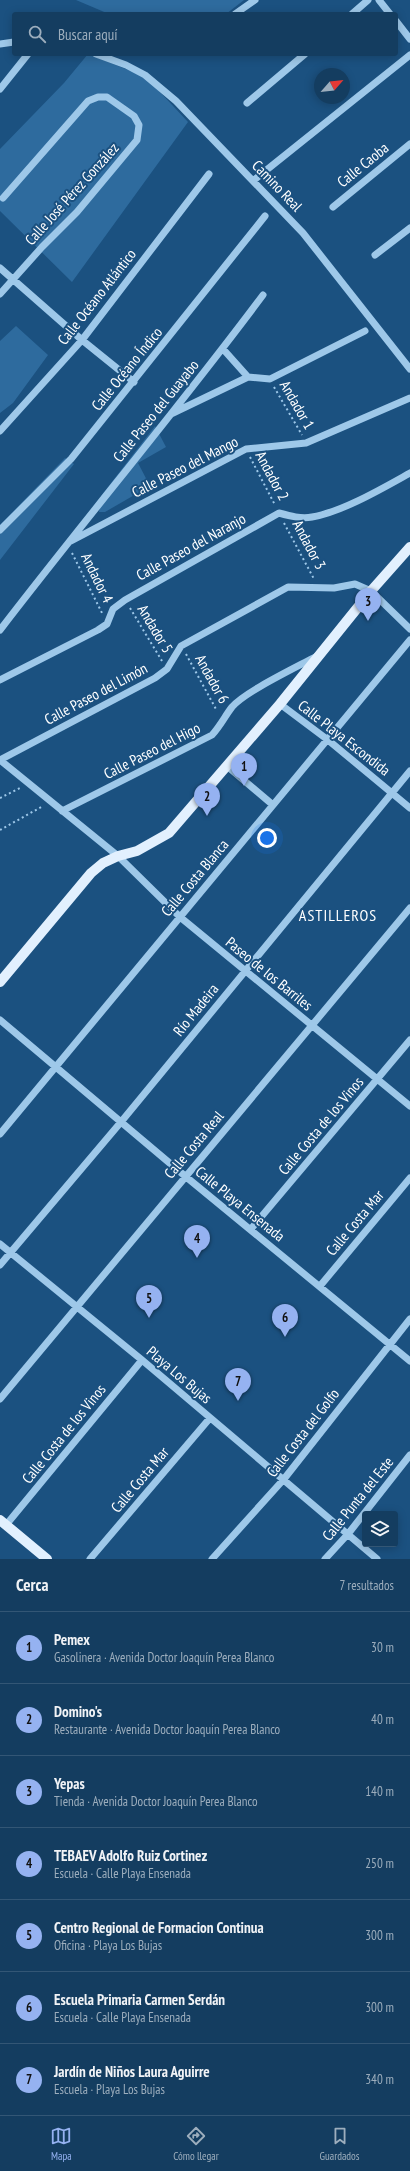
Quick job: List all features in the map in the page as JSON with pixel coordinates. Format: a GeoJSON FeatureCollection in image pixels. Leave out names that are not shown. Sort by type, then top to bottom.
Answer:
{"type":"FeatureCollection","features":[{"type":"Feature","properties":{"kind":"main road"},"geometry":{"type":"LineString","coordinates":[[0,982],[91,873],[103,863],[118,856],[137,851],[169,833],[324,652],[371,591],[410,547]]}},
{"type":"Feature","properties":{"kind":"main road"},"geometry":{"type":"LineString","coordinates":[[3,1523],[47,1559]]}},
{"type":"Feature","properties":{"kind":"street"},"geometry":{"type":"LineString","coordinates":[[238,12],[255,0]]}},
{"type":"Feature","properties":{"kind":"street"},"geometry":{"type":"LineString","coordinates":[[354,12],[368,0]]}},
{"type":"Feature","properties":{"kind":"street"},"geometry":{"type":"LineString","coordinates":[[379,0],[388,12]]}},
{"type":"Feature","properties":{"kind":"street"},"geometry":{"type":"LineString","coordinates":[[398,24],[410,39]]}},
{"type":"Feature","properties":{"kind":"street"},"geometry":{"type":"LineString","coordinates":[[0,44],[12,42]]}},
{"type":"Feature","properties":{"kind":"street"},"geometry":{"type":"LineString","coordinates":[[254,180],[410,55]]}},
{"type":"Feature","properties":{"kind":"street"},"geometry":{"type":"LineString","coordinates":[[0,89],[26,56]]}},
{"type":"Feature","properties":{"kind":"street","name":"Camino Real"},"geometry":{"type":"LineString","coordinates":[[101,56],[126,65],[145,75],[176,101],[254,180],[304,233],[410,369]]}},
{"type":"Feature","properties":{"kind":"street"},"geometry":{"type":"LineString","coordinates":[[246,103],[303,56]]}},
{"type":"Feature","properties":{"kind":"street","name":"Calle José Pérez González"},"geometry":{"type":"LineString","coordinates":[[0,294],[42,247],[77,212],[138,140],[139,125],[134,116],[107,97],[98,97],[88,101],[3,198]]}},
{"type":"Feature","properties":{"kind":"street","name":"Calle Caoba"},"geometry":{"type":"LineString","coordinates":[[333,207],[410,144]]}},
{"type":"Feature","properties":{"kind":"street","name":"Calle Océano Atlántico"},"geometry":{"type":"LineString","coordinates":[[0,431],[82,340],[208,174]]}},
{"type":"Feature","properties":{"kind":"street","name":"Calle Océano Índico"},"geometry":{"type":"LineString","coordinates":[[0,530],[71,459],[265,216]]}},
{"type":"Feature","properties":{"kind":"street"},"geometry":{"type":"LineString","coordinates":[[374,255],[410,228]]}},
{"type":"Feature","properties":{"kind":"street"},"geometry":{"type":"LineString","coordinates":[[0,268],[15,279],[82,340],[134,382]]}},
{"type":"Feature","properties":{"kind":"street","name":"Calle Paseo del Guayabo"},"geometry":{"type":"LineString","coordinates":[[0,630],[67,543],[223,349],[263,295]]}},
{"type":"Feature","properties":{"kind":"street"},"geometry":{"type":"LineString","coordinates":[[169,415],[248,377],[270,379],[365,330]]}},
{"type":"Feature","properties":{"kind":"street"},"geometry":{"type":"LineString","coordinates":[[223,349],[248,377]]}},
{"type":"Feature","properties":{"kind":"street","name":"Calle Paseo del Mango"},"geometry":{"type":"LineString","coordinates":[[67,543],[246,449],[306,443],[410,398]]}},
{"type":"Feature","properties":{"kind":"street"},"geometry":{"type":"LineString","coordinates":[[279,513],[294,517],[312,518],[334,511],[410,473]]}},
{"type":"Feature","properties":{"kind":"street","name":"Calle Paseo del Naranjo"},"geometry":{"type":"LineString","coordinates":[[107,624],[113,609],[125,600],[279,513]]}},
{"type":"Feature","properties":{"kind":"street","name":"Calle Paseo del Limón"},"geometry":{"type":"LineString","coordinates":[[0,760],[155,678],[166,669],[181,646],[288,587],[334,588],[351,583],[371,591]]}},
{"type":"Feature","properties":{"kind":"street"},"geometry":{"type":"LineString","coordinates":[[371,591],[410,629]]}},
{"type":"Feature","properties":{"kind":"street"},"geometry":{"type":"LineString","coordinates":[[0,680],[107,624]]}},
{"type":"Feature","properties":{"kind":"street","name":"Calle Costa Blanca"},"geometry":{"type":"LineString","coordinates":[[0,1134],[410,640]]}},
{"type":"Feature","properties":{"kind":"street","name":"Calle Paseo del Higo"},"geometry":{"type":"LineString","coordinates":[[62,810],[212,735],[224,723],[232,708],[243,698],[324,652]]}},
{"type":"Feature","properties":{"kind":"street","name":"Calle Playa Escondida"},"geometry":{"type":"LineString","coordinates":[[280,704],[328,740],[410,808]]}},
{"type":"Feature","properties":{"kind":"street","name":"Paseo de los Barriles"},"geometry":{"type":"LineString","coordinates":[[0,760],[118,856],[180,918],[244,972],[312,1025],[410,1106]]}},
{"type":"Feature","properties":{"kind":"street"},"geometry":{"type":"LineString","coordinates":[[227,766],[273,805]]}},
{"type":"Feature","properties":{"kind":"street","name":"Río Madeira"},"geometry":{"type":"LineString","coordinates":[[0,1265],[121,1122],[410,771]]}},
{"type":"Feature","properties":{"kind":"street","name":"Calle Costa Real"},"geometry":{"type":"LineString","coordinates":[[0,1398],[410,908]]}},
{"type":"Feature","properties":{"kind":"street","name":"Calle Playa Ensenada"},"geometry":{"type":"LineString","coordinates":[[0,1020],[185,1176],[410,1361]]}},
{"type":"Feature","properties":{"kind":"street","name":"Calle Costa de los Vinos"},"geometry":{"type":"LineString","coordinates":[[251,1229],[410,1040]]}},
{"type":"Feature","properties":{"kind":"street","name":"Calle Costa Mar"},"geometry":{"type":"LineString","coordinates":[[320,1286],[410,1178]]}},
{"type":"Feature","properties":{"kind":"street","name":"Playa Los Bujas"},"geometry":{"type":"LineString","coordinates":[[0,1244],[75,1307],[142,1360],[377,1559]]}},
{"type":"Feature","properties":{"kind":"street","name":"Calle Costa del Golfo"},"geometry":{"type":"LineString","coordinates":[[212,1559],[284,1479],[410,1319]]}},
{"type":"Feature","properties":{"kind":"street","name":"Calle Costa de los Vinos"},"geometry":{"type":"LineString","coordinates":[[3,1523],[142,1360]]}},
{"type":"Feature","properties":{"kind":"street","name":"Calle Costa Mar"},"geometry":{"type":"LineString","coordinates":[[90,1559],[210,1418]]}},
{"type":"Feature","properties":{"kind":"street","name":"Calle Punta del Este"},"geometry":{"type":"LineString","coordinates":[[325,1559],[348,1534],[410,1455]]}},
{"type":"Feature","properties":{"kind":"path","name":"Andador 1"},"geometry":{"type":"LineString","coordinates":[[270,379],[306,443]]}},
{"type":"Feature","properties":{"kind":"path","name":"Andador 2"},"geometry":{"type":"LineString","coordinates":[[246,449],[279,513]]}},
{"type":"Feature","properties":{"kind":"path","name":"Andador 3"},"geometry":{"type":"LineString","coordinates":[[279,513],[318,588]]}},
{"type":"Feature","properties":{"kind":"path","name":"Andador 4"},"geometry":{"type":"LineString","coordinates":[[67,543],[107,624]]}},
{"type":"Feature","properties":{"kind":"path","name":"Andador 5"},"geometry":{"type":"LineString","coordinates":[[125,600],[166,669]]}},
{"type":"Feature","properties":{"kind":"path","name":"Andador 6"},"geometry":{"type":"LineString","coordinates":[[181,646],[224,723]]}},
{"type":"Feature","properties":{"kind":"path"},"geometry":{"type":"LineString","coordinates":[[0,798],[29,784]]}},
{"type":"Feature","properties":{"kind":"path"},"geometry":{"type":"LineString","coordinates":[[0,830],[51,801]]}},
{"type":"Feature","properties":{"kind":"shaded area"},"geometry":{"type":"Polygon","coordinates":[[[76,0],[244,0],[229,12],[104,12],[76,0]]]}},
{"type":"Feature","properties":{"kind":"shaded area"},"geometry":{"type":"Polygon","coordinates":[[[86,56],[93,56],[146,77],[188,122],[72,282],[0,211],[0,149],[64,83],[86,56]]]}},
{"type":"Feature","properties":{"kind":"shaded area"},"geometry":{"type":"Polygon","coordinates":[[[16,326],[48,355],[13,403],[0,413],[0,341],[16,326]]]}},
{"type":"Feature","properties":{"kind":"shaded area"},"geometry":{"type":"Polygon","coordinates":[[[155,426],[166,447],[138,463],[150,486],[105,512],[99,512],[101,496],[155,426]]]}},
{"type":"Feature","properties":{"kind":"shaded area"},"geometry":{"type":"Polygon","coordinates":[[[65,458],[74,464],[0,560],[0,525],[65,458]]]}},
{"type":"Feature","properties":{"kind":"place","name":"Yepas"},"geometry":{"type":"Point","coordinates":[368,621]}},
{"type":"Feature","properties":{"kind":"place","name":"Pemex"},"geometry":{"type":"Point","coordinates":[244,786]}},
{"type":"Feature","properties":{"kind":"place","name":"Domino's"},"geometry":{"type":"Point","coordinates":[207,816]}},
{"type":"Feature","properties":{"kind":"place","name":"TEBAEV Adolfo Ruiz Cortinez"},"geometry":{"type":"Point","coordinates":[197,1258]}},
{"type":"Feature","properties":{"kind":"place","name":"Centro Regional de Formacion Continua"},"geometry":{"type":"Point","coordinates":[149,1318]}},
{"type":"Feature","properties":{"kind":"place","name":"Escuela Primaria Carmen Serdán"},"geometry":{"type":"Point","coordinates":[285,1337]}},
{"type":"Feature","properties":{"kind":"place","name":"Jardín de Niños Laura Aguirre"},"geometry":{"type":"Point","coordinates":[238,1401]}},
{"type":"Feature","properties":{"kind":"district","name":"ASTILLEROS"},"geometry":{"type":"Point","coordinates":[338,915]}}]}
